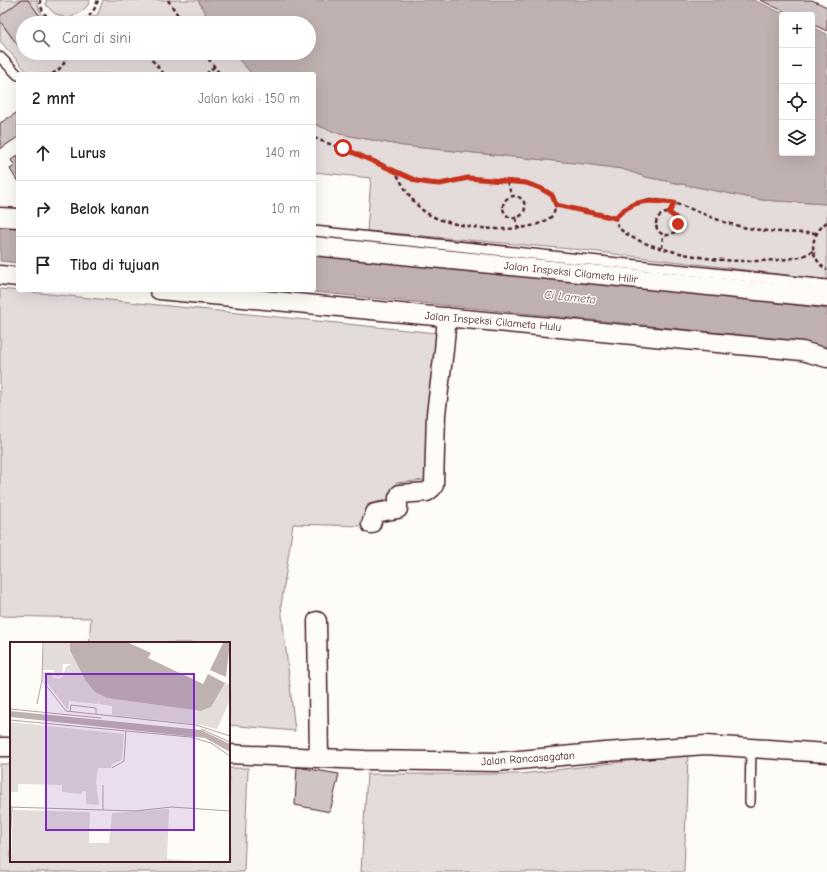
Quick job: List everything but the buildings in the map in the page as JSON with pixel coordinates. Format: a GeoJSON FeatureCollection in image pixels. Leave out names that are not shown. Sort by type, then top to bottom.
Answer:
{"type":"FeatureCollection","features":[{"type":"Feature","properties":{"kind":"street"},"geometry":{"type":"LineString","coordinates":[[0,217],[16,218]]}},
{"type":"Feature","properties":{"kind":"street","name":"Jalan Inspeksi Cilameta Hilir"},"geometry":{"type":"LineString","coordinates":[[316,246],[827,298]]}},
{"type":"Feature","properties":{"kind":"street"},"geometry":{"type":"LineString","coordinates":[[0,275],[16,277]]}},
{"type":"Feature","properties":{"kind":"street","name":"Jalan Inspeksi Cilameta Hulu"},"geometry":{"type":"LineString","coordinates":[[198,292],[236,294],[447,317],[802,351],[827,358]]}},
{"type":"Feature","properties":{"kind":"street"},"geometry":{"type":"LineString","coordinates":[[371,524],[375,513],[398,509],[398,498],[400,494],[427,492],[434,485],[436,414],[447,317]]}},
{"type":"Feature","properties":{"kind":"street"},"geometry":{"type":"LineString","coordinates":[[317,621],[319,757]]}},
{"type":"Feature","properties":{"kind":"street","name":"Jalan Rancasagatan"},"geometry":{"type":"LineString","coordinates":[[230,754],[364,760],[497,762],[605,752],[706,745],[827,753]]}},
{"type":"Feature","properties":{"kind":"lane"},"geometry":{"type":"LineString","coordinates":[[0,58],[16,73]]}},
{"type":"Feature","properties":{"kind":"lane"},"geometry":{"type":"LineString","coordinates":[[316,231],[827,285]]}},
{"type":"Feature","properties":{"kind":"lane"},"geometry":{"type":"LineString","coordinates":[[750,802],[751,748]]}},
{"type":"Feature","properties":{"kind":"path"},"geometry":{"type":"LineString","coordinates":[[40,0],[41,8],[47,16]]}},
{"type":"Feature","properties":{"kind":"path"},"geometry":{"type":"LineString","coordinates":[[90,16],[95,9],[98,0]]}},
{"type":"Feature","properties":{"kind":"path"},"geometry":{"type":"LineString","coordinates":[[168,0],[178,16]]}},
{"type":"Feature","properties":{"kind":"path"},"geometry":{"type":"LineString","coordinates":[[55,72],[61,68],[66,60]]}},
{"type":"Feature","properties":{"kind":"path"},"geometry":{"type":"LineString","coordinates":[[152,60],[162,72]]}},
{"type":"Feature","properties":{"kind":"path"},"geometry":{"type":"LineString","coordinates":[[209,60],[218,72]]}},
{"type":"Feature","properties":{"kind":"path"},"geometry":{"type":"LineString","coordinates":[[208,72],[214,67]]}},
{"type":"Feature","properties":{"kind":"path"},"geometry":{"type":"LineString","coordinates":[[316,139],[372,160],[417,181],[440,184],[468,178],[526,183],[540,188],[552,195],[556,205],[553,215],[543,222],[518,229],[489,229],[457,224],[433,217],[419,207],[407,193],[395,171]]}},
{"type":"Feature","properties":{"kind":"path"},"geometry":{"type":"LineString","coordinates":[[507,182],[512,196]]}},
{"type":"Feature","properties":{"kind":"path"},"geometry":{"type":"LineString","coordinates":[[512,196],[522,199],[525,205],[524,212],[516,218],[512,218],[505,214],[502,207],[505,200],[512,196]]}},
{"type":"Feature","properties":{"kind":"path"},"geometry":{"type":"LineString","coordinates":[[615,218],[624,209],[638,202],[652,200],[674,203],[710,218],[754,229],[782,233],[816,234]]}},
{"type":"Feature","properties":{"kind":"path"},"geometry":{"type":"LineString","coordinates":[[669,213],[674,203]]}},
{"type":"Feature","properties":{"kind":"path"},"geometry":{"type":"LineString","coordinates":[[556,205],[615,218]]}},
{"type":"Feature","properties":{"kind":"path"},"geometry":{"type":"LineString","coordinates":[[665,213],[669,213],[677,220],[678,227],[670,235],[663,235],[657,231],[655,223],[659,217],[665,213]]}},
{"type":"Feature","properties":{"kind":"path"},"geometry":{"type":"LineString","coordinates":[[516,218],[518,229]]}},
{"type":"Feature","properties":{"kind":"path"},"geometry":{"type":"LineString","coordinates":[[615,218],[618,226],[633,238],[662,248],[714,259],[748,261],[800,257],[813,251]]}},
{"type":"Feature","properties":{"kind":"path"},"geometry":{"type":"LineString","coordinates":[[827,222],[816,234],[813,251],[821,266],[827,270]]}},
{"type":"Feature","properties":{"kind":"path"},"geometry":{"type":"LineString","coordinates":[[662,248],[663,235]]}},
{"type":"Feature","properties":{"kind":"shaded area"},"geometry":{"type":"Polygon","coordinates":[[[0,0],[37,0],[38,7],[44,16],[16,16],[16,59],[0,41],[0,0]]]}},
{"type":"Feature","properties":{"kind":"shaded area"},"geometry":{"type":"Polygon","coordinates":[[[46,0],[90,0],[84,9],[73,16],[61,16],[54,13],[46,5],[46,0]]]}},
{"type":"Feature","properties":{"kind":"shaded area"},"geometry":{"type":"Polygon","coordinates":[[[103,0],[198,0],[207,16],[94,16],[98,14],[103,0]]]}},
{"type":"Feature","properties":{"kind":"shaded area"},"geometry":{"type":"Polygon","coordinates":[[[17,60],[239,60],[250,72],[27,72],[17,60]]]}},
{"type":"Feature","properties":{"kind":"shaded area"},"geometry":{"type":"Polygon","coordinates":[[[316,125],[340,134],[404,146],[622,169],[646,177],[762,200],[827,204],[827,280],[582,250],[367,231],[371,178],[316,172],[316,125]]]}},
{"type":"Feature","properties":{"kind":"shaded area"},"geometry":{"type":"Polygon","coordinates":[[[0,289],[16,291],[16,292],[30,292],[436,333],[425,480],[396,483],[391,499],[368,504],[362,526],[293,524],[281,606],[295,731],[230,725],[230,642],[89,642],[91,618],[0,616],[0,289]]]}},
{"type":"Feature","properties":{"kind":"shaded area"},"geometry":{"type":"Polygon","coordinates":[[[688,754],[684,872],[361,872],[367,774],[521,774],[688,754]]]}},
{"type":"Feature","properties":{"kind":"shaded area"},"geometry":{"type":"Polygon","coordinates":[[[0,764],[10,764],[10,862],[230,862],[230,768],[248,768],[244,872],[0,872],[0,764]]]}},
{"type":"Feature","properties":{"kind":"water"},"geometry":{"type":"Polygon","coordinates":[[[198,0],[754,0],[780,12],[779,156],[815,156],[815,28],[827,34],[827,204],[762,200],[646,177],[622,169],[404,146],[340,134],[316,125],[316,72],[250,72],[239,60],[316,60],[316,16],[207,16],[198,0]]]}},
{"type":"Feature","properties":{"kind":"water"},"geometry":{"type":"Polygon","coordinates":[[[0,225],[16,227],[16,263],[0,261],[0,225]]]}},
{"type":"Feature","properties":{"kind":"water","name":"Ci Lameta"},"geometry":{"type":"Polygon","coordinates":[[[316,255],[748,299],[827,309],[827,347],[772,338],[313,292],[316,292],[316,255]]]}},
{"type":"Feature","properties":{"kind":"route"},"geometry":{"type":"LineString","coordinates":[[343,148],[417,181],[440,184],[457,179],[468,178],[526,183],[540,188],[552,195],[556,205],[615,218],[624,209],[638,202],[652,200],[674,203],[669,213],[675,217],[678,224]]}}]}
